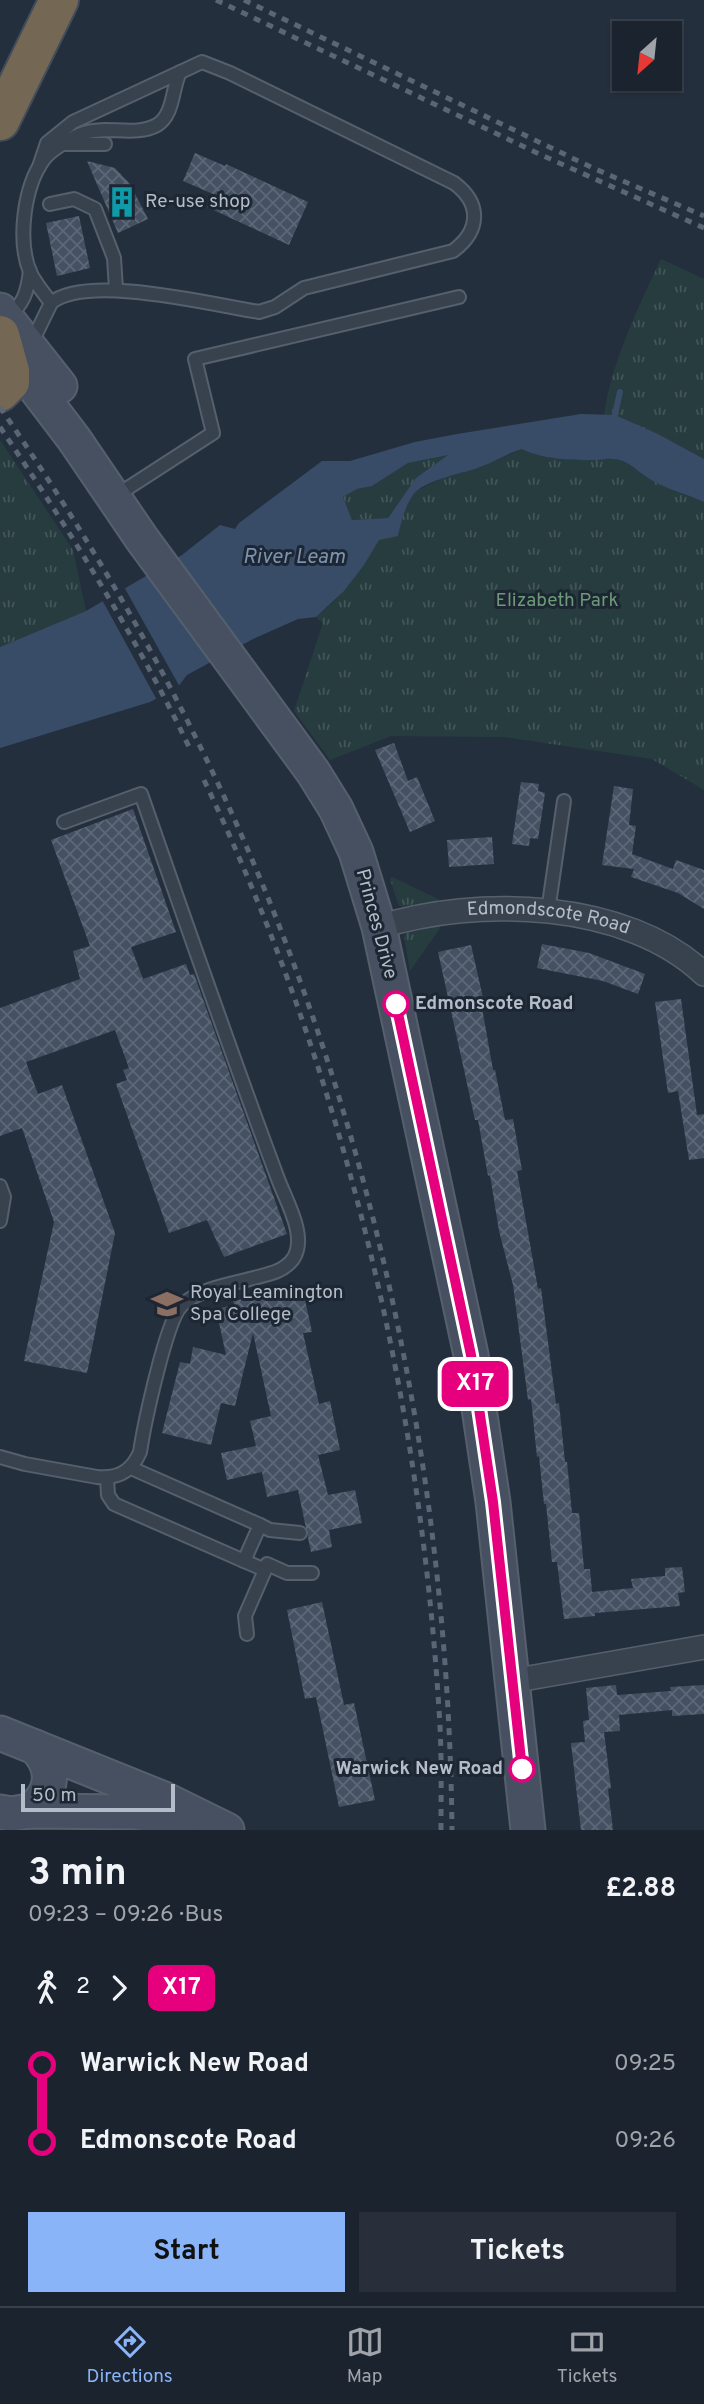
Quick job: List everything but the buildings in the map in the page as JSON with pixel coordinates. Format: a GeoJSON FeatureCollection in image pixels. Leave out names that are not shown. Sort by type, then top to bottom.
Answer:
{"type":"FeatureCollection","features":[{"type":"Feature","properties":{"kind":"highway"},"geometry":{"type":"LineString","coordinates":[[0,121],[59,0]]}},
{"type":"Feature","properties":{"kind":"street","name":"Princes Drive"},"geometry":{"type":"LineString","coordinates":[[8,352],[93,466],[337,809],[364,873],[379,927],[471,1355],[493,1502],[528,1830]]}},
{"type":"Feature","properties":{"kind":"street","name":"Edmondscote Road"},"geometry":{"type":"LineString","coordinates":[[379,927],[422,915],[463,910],[514,908],[548,911],[592,919],[652,939],[681,954],[704,974]]}},
{"type":"Feature","properties":{"kind":"street"},"geometry":{"type":"LineString","coordinates":[[512,1681],[704,1647]]}},
{"type":"Feature","properties":{"kind":"street"},"geometry":{"type":"LineString","coordinates":[[8,1812],[45,1796],[50,1775],[48,1764],[12,1741]]}},
{"type":"Feature","properties":{"kind":"street"},"geometry":{"type":"LineString","coordinates":[[12,1741],[89,1767],[164,1799],[225,1830]]}},
{"type":"Feature","properties":{"kind":"street"},"geometry":{"type":"LineString","coordinates":[[8,1812],[148,1814],[225,1830]]}},
{"type":"Feature","properties":{"kind":"lane"},"geometry":{"type":"LineString","coordinates":[[202,62],[230,73],[454,183],[469,197],[474,209],[474,223],[465,242],[453,251],[304,288],[275,307],[259,312],[117,289],[80,292],[57,298],[51,303],[41,327],[8,352],[30,271],[23,223],[47,143],[74,122],[202,62]]}},
{"type":"Feature","properties":{"kind":"lane"},"geometry":{"type":"LineString","coordinates":[[39,167],[50,152],[89,131],[140,129],[157,125],[169,109],[180,72]]}},
{"type":"Feature","properties":{"kind":"lane"},"geometry":{"type":"LineString","coordinates":[[65,144],[105,144]]}},
{"type":"Feature","properties":{"kind":"lane"},"geometry":{"type":"LineString","coordinates":[[50,204],[74,199],[95,209],[114,258],[117,289]]}},
{"type":"Feature","properties":{"kind":"lane"},"geometry":{"type":"LineString","coordinates":[[30,271],[51,303]]}},
{"type":"Feature","properties":{"kind":"lane"},"geometry":{"type":"LineString","coordinates":[[114,498],[213,433],[195,359],[459,297]]}},
{"type":"Feature","properties":{"kind":"lane"},"geometry":{"type":"LineString","coordinates":[[0,1457],[75,1474],[107,1478],[122,1475],[131,1468],[140,1452],[168,1333],[181,1306],[192,1298],[217,1288],[281,1270],[293,1258],[299,1239],[141,794],[64,822]]}},
{"type":"Feature","properties":{"kind":"lane"},"geometry":{"type":"LineString","coordinates":[[548,911],[564,801]]}},
{"type":"Feature","properties":{"kind":"lane"},"geometry":{"type":"LineString","coordinates":[[0,1186],[4,1197],[0,1220]]}},
{"type":"Feature","properties":{"kind":"lane"},"geometry":{"type":"LineString","coordinates":[[131,1468],[270,1530],[300,1533]]}},
{"type":"Feature","properties":{"kind":"lane"},"geometry":{"type":"LineString","coordinates":[[107,1478],[108,1495],[114,1504],[265,1570]]}},
{"type":"Feature","properties":{"kind":"lane"},"geometry":{"type":"LineString","coordinates":[[244,1560],[260,1525]]}},
{"type":"Feature","properties":{"kind":"lane"},"geometry":{"type":"LineString","coordinates":[[247,1633],[245,1616],[267,1564],[287,1573],[312,1573]]}},
{"type":"Feature","properties":{"kind":"green space"},"geometry":{"type":"Polygon","coordinates":[[[661,259],[704,279],[704,459],[658,434],[604,416],[619,356],[661,259]]]}},
{"type":"Feature","properties":{"kind":"green space"},"geometry":{"type":"Polygon","coordinates":[[[0,440],[73,550],[86,611],[0,647],[0,440]]]}},
{"type":"Feature","properties":{"kind":"green space","name":"Elizabeth Park"},"geometry":{"type":"Polygon","coordinates":[[[522,449],[558,459],[620,460],[656,482],[704,502],[704,790],[652,759],[504,737],[391,736],[330,760],[294,711],[323,623],[316,617],[351,581],[379,539],[398,536],[402,517],[414,492],[443,478],[484,466],[522,449]]]}},
{"type":"Feature","properties":{"kind":"green space"},"geometry":{"type":"Polygon","coordinates":[[[450,454],[416,483],[388,518],[352,520],[343,497],[357,489],[372,486],[408,463],[450,454]]]}},
{"type":"Feature","properties":{"kind":"green space"},"geometry":{"type":"Polygon","coordinates":[[[392,877],[438,899],[439,903],[411,908],[399,906],[390,879],[392,877]]]}},
{"type":"Feature","properties":{"kind":"green space"},"geometry":{"type":"Polygon","coordinates":[[[439,923],[440,928],[410,971],[404,936],[411,929],[439,923]]]}},
{"type":"Feature","properties":{"kind":"water","name":"River Leam"},"geometry":{"type":"Polygon","coordinates":[[[581,414],[615,415],[704,459],[704,502],[648,478],[620,460],[558,459],[522,449],[483,466],[435,481],[418,490],[408,504],[398,536],[379,540],[344,591],[316,617],[298,619],[253,639],[187,675],[177,688],[150,702],[0,748],[0,647],[86,611],[182,555],[220,525],[235,529],[239,523],[322,461],[350,461],[415,442],[581,414]],[[448,455],[408,463],[372,486],[357,489],[343,497],[352,520],[388,518],[416,478],[448,455]]]}},
{"type":"Feature","properties":{"kind":"pier"},"geometry":{"type":"Polygon","coordinates":[[[123,585],[181,689],[158,702],[101,598],[123,585]]]}},
{"type":"Feature","properties":{"kind":"waterway"},"geometry":{"type":"LineString","coordinates":[[613,423],[620,392]]}},
{"type":"Feature","properties":{"kind":"railway"},"geometry":{"type":"LineString","coordinates":[[216,0],[537,153],[704,228]]}},
{"type":"Feature","properties":{"kind":"railway"},"geometry":{"type":"LineString","coordinates":[[244,0],[593,168],[704,216]]}},
{"type":"Feature","properties":{"kind":"railway"},"geometry":{"type":"LineString","coordinates":[[0,407],[101,564],[191,728],[251,857],[303,990],[348,1126],[384,1264],[413,1404],[434,1545],[447,1687],[452,1830]]}},
{"type":"Feature","properties":{"kind":"railway"},"geometry":{"type":"LineString","coordinates":[[0,427],[102,586],[191,751]]}},
{"type":"Feature","properties":{"kind":"railway"},"geometry":{"type":"LineString","coordinates":[[204,780],[253,890],[296,1003],[334,1117],[366,1234],[392,1352],[413,1470],[429,1590],[440,1725],[441,1830]]}},
{"type":"Feature","properties":{"kind":"bus line","name":"X17"},"geometry":{"type":"LineString","coordinates":[[396,1004],[471,1355],[493,1502],[522,1769]]}},
{"type":"Feature","properties":{"kind":"place","name":"Re-use shop"},"geometry":{"type":"Point","coordinates":[122,202]}},
{"type":"Feature","properties":{"kind":"place","name":"Edmonscote Road"},"geometry":{"type":"Point","coordinates":[396,1004]}},
{"type":"Feature","properties":{"kind":"place","name":"Royal Leamington Spa College"},"geometry":{"type":"Point","coordinates":[167,1304]}},
{"type":"Feature","properties":{"kind":"place","name":"Warwick New Road"},"geometry":{"type":"Point","coordinates":[522,1769]}}]}
